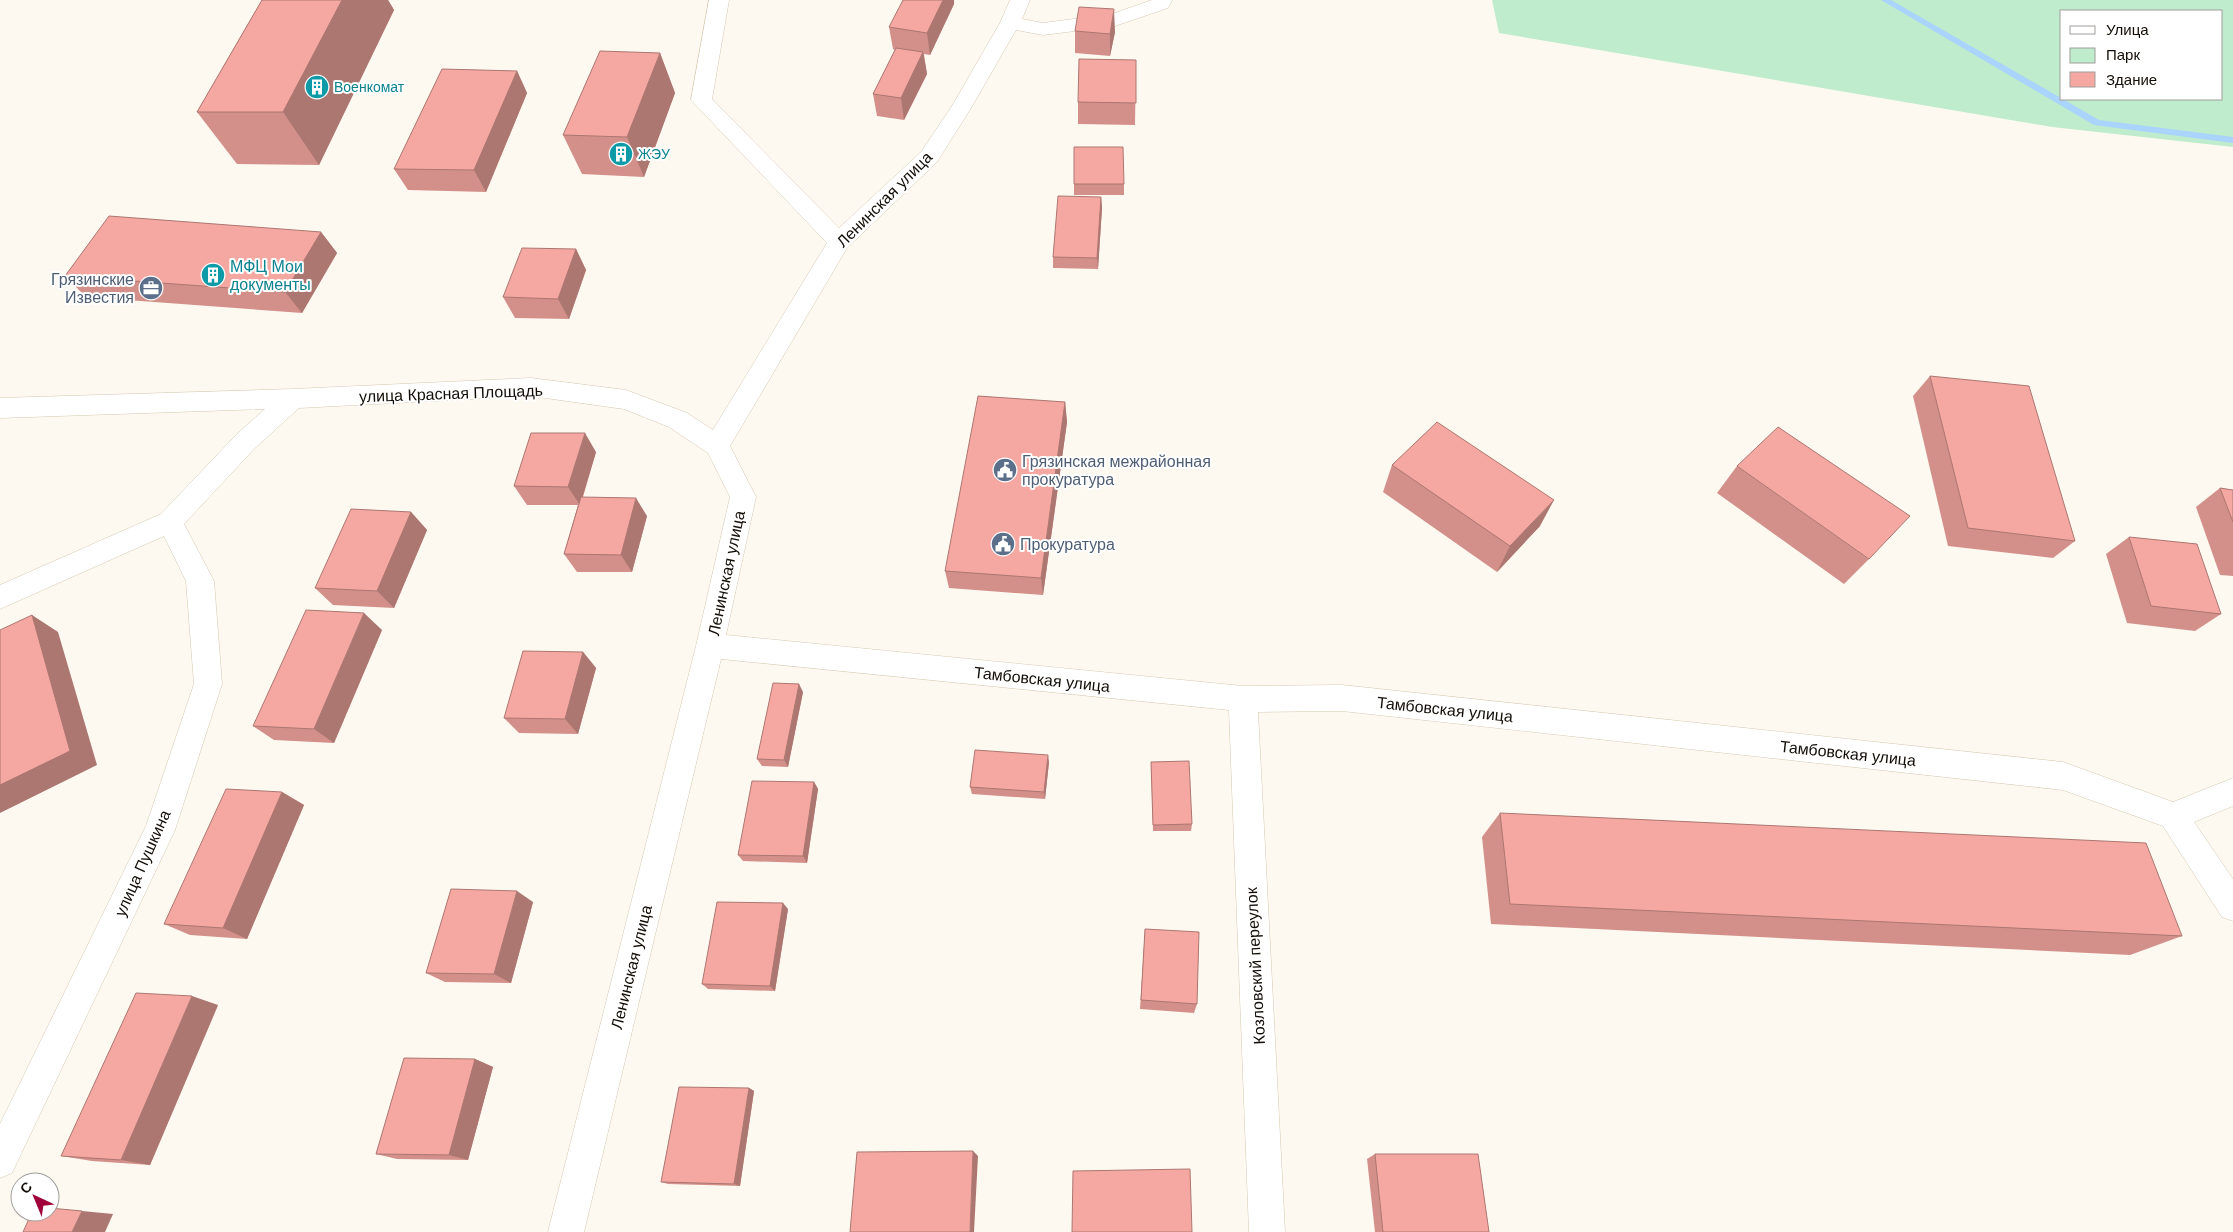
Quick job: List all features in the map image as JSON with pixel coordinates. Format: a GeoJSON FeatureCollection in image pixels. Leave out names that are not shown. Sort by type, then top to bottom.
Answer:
{"type":"FeatureCollection","features":[{"type":"Feature","properties":{"kind":"street"},"geometry":{"type":"LineString","coordinates":[[719,0],[701,100],[838,242]]}},
{"type":"Feature","properties":{"kind":"street","name":"Ленинская улица"},"geometry":{"type":"LineString","coordinates":[[566,1232],[710,646],[743,497],[717,446],[838,242],[929,157],[961,108],[1010,23],[1020,0]]}},
{"type":"Feature","properties":{"kind":"street"},"geometry":{"type":"LineString","coordinates":[[1010,23],[1043,29],[1115,20],[1161,4],[1162,0]]}},
{"type":"Feature","properties":{"kind":"street","name":"улица Красная Площадь"},"geometry":{"type":"LineString","coordinates":[[0,408],[293,399],[531,387],[626,400],[678,420],[717,446]]}},
{"type":"Feature","properties":{"kind":"street"},"geometry":{"type":"LineString","coordinates":[[0,597],[170,522],[246,442],[293,399]]}},
{"type":"Feature","properties":{"kind":"street","name":"улица Пушкина"},"geometry":{"type":"LineString","coordinates":[[0,1160],[160,830],[208,684],[200,581],[170,522]]}},
{"type":"Feature","properties":{"kind":"street","name":"Тамбовская улица"},"geometry":{"type":"LineString","coordinates":[[710,646],[1243,699],[1342,698],[2063,776],[2173,816]]}},
{"type":"Feature","properties":{"kind":"street","name":"Козловский переулок"},"geometry":{"type":"LineString","coordinates":[[1243,699],[1267,1232]]}},
{"type":"Feature","properties":{"kind":"street"},"geometry":{"type":"LineString","coordinates":[[2233,792],[2173,816],[2233,906]]}},
{"type":"Feature","properties":{"kind":"green space"},"geometry":{"type":"Polygon","coordinates":[[[1492,0],[2233,0],[2233,147],[2052,127],[1499,33],[1492,0]]]}},
{"type":"Feature","properties":{"kind":"building"},"geometry":{"type":"Polygon","coordinates":[[[262,0],[342,0],[283,112],[197,112],[262,0]]]}},
{"type":"Feature","properties":{"kind":"building"},"geometry":{"type":"Polygon","coordinates":[[[903,0],[943,0],[927,33],[889,27],[903,0]]]}},
{"type":"Feature","properties":{"kind":"building"},"geometry":{"type":"Polygon","coordinates":[[[1079,7],[1114,9],[1110,34],[1075,31],[1079,7]]]}},
{"type":"Feature","properties":{"kind":"building"},"geometry":{"type":"Polygon","coordinates":[[[896,48],[923,52],[901,98],[873,94],[896,48]]]}},
{"type":"Feature","properties":{"kind":"building"},"geometry":{"type":"Polygon","coordinates":[[[600,51],[660,53],[627,137],[563,135],[600,51]]]}},
{"type":"Feature","properties":{"kind":"building"},"geometry":{"type":"Polygon","coordinates":[[[1079,59],[1136,60],[1136,103],[1078,102],[1079,59]]]}},
{"type":"Feature","properties":{"kind":"building"},"geometry":{"type":"Polygon","coordinates":[[[442,69],[517,71],[474,170],[394,169],[442,69]]]}},
{"type":"Feature","properties":{"kind":"building"},"geometry":{"type":"Polygon","coordinates":[[[1074,147],[1123,147],[1124,184],[1074,184],[1074,147]]]}},
{"type":"Feature","properties":{"kind":"building"},"geometry":{"type":"Polygon","coordinates":[[[1058,196],[1101,197],[1097,258],[1053,257],[1058,196]]]}},
{"type":"Feature","properties":{"kind":"building"},"geometry":{"type":"Polygon","coordinates":[[[109,216],[321,232],[285,292],[65,276],[109,216]]]}},
{"type":"Feature","properties":{"kind":"building"},"geometry":{"type":"Polygon","coordinates":[[[522,248],[576,249],[558,299],[503,297],[522,248]]]}},
{"type":"Feature","properties":{"kind":"building"},"geometry":{"type":"Polygon","coordinates":[[[1930,376],[2029,386],[2075,541],[1968,528],[1930,376]]]}},
{"type":"Feature","properties":{"kind":"building","name":"Прокуратура"},"geometry":{"type":"Polygon","coordinates":[[[978,396],[1065,402],[1041,578],[945,571],[978,396]]]}},
{"type":"Feature","properties":{"kind":"building"},"geometry":{"type":"Polygon","coordinates":[[[1437,422],[1554,500],[1510,546],[1392,465],[1437,422]]]}},
{"type":"Feature","properties":{"kind":"building"},"geometry":{"type":"Polygon","coordinates":[[[1778,427],[1910,516],[1869,559],[1737,466],[1778,427]]]}},
{"type":"Feature","properties":{"kind":"building"},"geometry":{"type":"Polygon","coordinates":[[[531,433],[585,433],[568,487],[514,486],[531,433]]]}},
{"type":"Feature","properties":{"kind":"building"},"geometry":{"type":"Polygon","coordinates":[[[2220,488],[2233,490],[2233,522],[2220,488]]]}},
{"type":"Feature","properties":{"kind":"building"},"geometry":{"type":"Polygon","coordinates":[[[581,497],[636,498],[621,555],[564,554],[581,497]]]}},
{"type":"Feature","properties":{"kind":"building"},"geometry":{"type":"Polygon","coordinates":[[[351,509],[411,512],[377,591],[315,588],[351,509]]]}},
{"type":"Feature","properties":{"kind":"building"},"geometry":{"type":"Polygon","coordinates":[[[2129,537],[2197,544],[2221,614],[2151,606],[2129,537]]]}},
{"type":"Feature","properties":{"kind":"building"},"geometry":{"type":"Polygon","coordinates":[[[306,610],[364,613],[314,729],[253,726],[306,610]]]}},
{"type":"Feature","properties":{"kind":"building"},"geometry":{"type":"Polygon","coordinates":[[[32,615],[70,751],[0,785],[0,630],[32,615]]]}},
{"type":"Feature","properties":{"kind":"building"},"geometry":{"type":"Polygon","coordinates":[[[523,651],[583,652],[565,719],[504,718],[523,651]]]}},
{"type":"Feature","properties":{"kind":"building"},"geometry":{"type":"Polygon","coordinates":[[[773,683],[799,684],[784,760],[757,759],[773,683]]]}},
{"type":"Feature","properties":{"kind":"building"},"geometry":{"type":"Polygon","coordinates":[[[975,750],[1048,755],[1044,792],[970,787],[975,750]]]}},
{"type":"Feature","properties":{"kind":"building"},"geometry":{"type":"Polygon","coordinates":[[[1189,761],[1192,824],[1153,825],[1151,762],[1189,761]]]}},
{"type":"Feature","properties":{"kind":"building"},"geometry":{"type":"Polygon","coordinates":[[[752,781],[814,782],[803,856],[738,855],[752,781]]]}},
{"type":"Feature","properties":{"kind":"building"},"geometry":{"type":"Polygon","coordinates":[[[226,789],[282,792],[223,928],[164,924],[226,789]]]}},
{"type":"Feature","properties":{"kind":"building"},"geometry":{"type":"Polygon","coordinates":[[[1500,813],[2146,843],[2182,936],[1510,904],[1500,813]]]}},
{"type":"Feature","properties":{"kind":"building"},"geometry":{"type":"Polygon","coordinates":[[[451,889],[517,891],[494,974],[426,973],[451,889]]]}},
{"type":"Feature","properties":{"kind":"building"},"geometry":{"type":"Polygon","coordinates":[[[717,902],[783,903],[770,986],[702,984],[717,902]]]}},
{"type":"Feature","properties":{"kind":"building"},"geometry":{"type":"Polygon","coordinates":[[[1145,929],[1199,932],[1197,1004],[1141,1000],[1145,929]]]}},
{"type":"Feature","properties":{"kind":"building"},"geometry":{"type":"Polygon","coordinates":[[[136,993],[192,996],[121,1160],[61,1156],[136,993]]]}},
{"type":"Feature","properties":{"kind":"building"},"geometry":{"type":"Polygon","coordinates":[[[404,1058],[475,1059],[449,1155],[376,1154],[404,1058]]]}},
{"type":"Feature","properties":{"kind":"building"},"geometry":{"type":"Polygon","coordinates":[[[679,1087],[749,1088],[734,1184],[661,1182],[679,1087]]]}},
{"type":"Feature","properties":{"kind":"building"},"geometry":{"type":"Polygon","coordinates":[[[973,1151],[970,1232],[850,1232],[857,1152],[973,1151]]]}},
{"type":"Feature","properties":{"kind":"building"},"geometry":{"type":"Polygon","coordinates":[[[1375,1154],[1478,1154],[1489,1232],[1383,1232],[1375,1154]]]}},
{"type":"Feature","properties":{"kind":"building"},"geometry":{"type":"Polygon","coordinates":[[[1190,1169],[1192,1232],[1072,1232],[1073,1171],[1190,1169]]]}},
{"type":"Feature","properties":{"kind":"building"},"geometry":{"type":"Polygon","coordinates":[[[60,1209],[82,1211],[72,1232],[23,1232],[28,1222],[60,1222],[60,1209]]]}},
{"type":"Feature","properties":{"kind":"waterway"},"geometry":{"type":"LineString","coordinates":[[1885,0],[2097,123],[2233,140]]}},
{"type":"Feature","properties":{"kind":"place","name":"Военкомат"},"geometry":{"type":"Point","coordinates":[317,87]}},
{"type":"Feature","properties":{"kind":"place","name":"ЖЭУ"},"geometry":{"type":"Point","coordinates":[621,154]}},
{"type":"Feature","properties":{"kind":"place","name":"МФЦ Мои документы"},"geometry":{"type":"Point","coordinates":[213,275]}},
{"type":"Feature","properties":{"kind":"place","name":"Грязинские Известия"},"geometry":{"type":"Point","coordinates":[151,288]}},
{"type":"Feature","properties":{"kind":"place","name":"Грязинская межрайонная прокуратура"},"geometry":{"type":"Point","coordinates":[1005,470]}},
{"type":"Feature","properties":{"kind":"place","name":"Прокуратура"},"geometry":{"type":"Point","coordinates":[1003,544]}}]}
